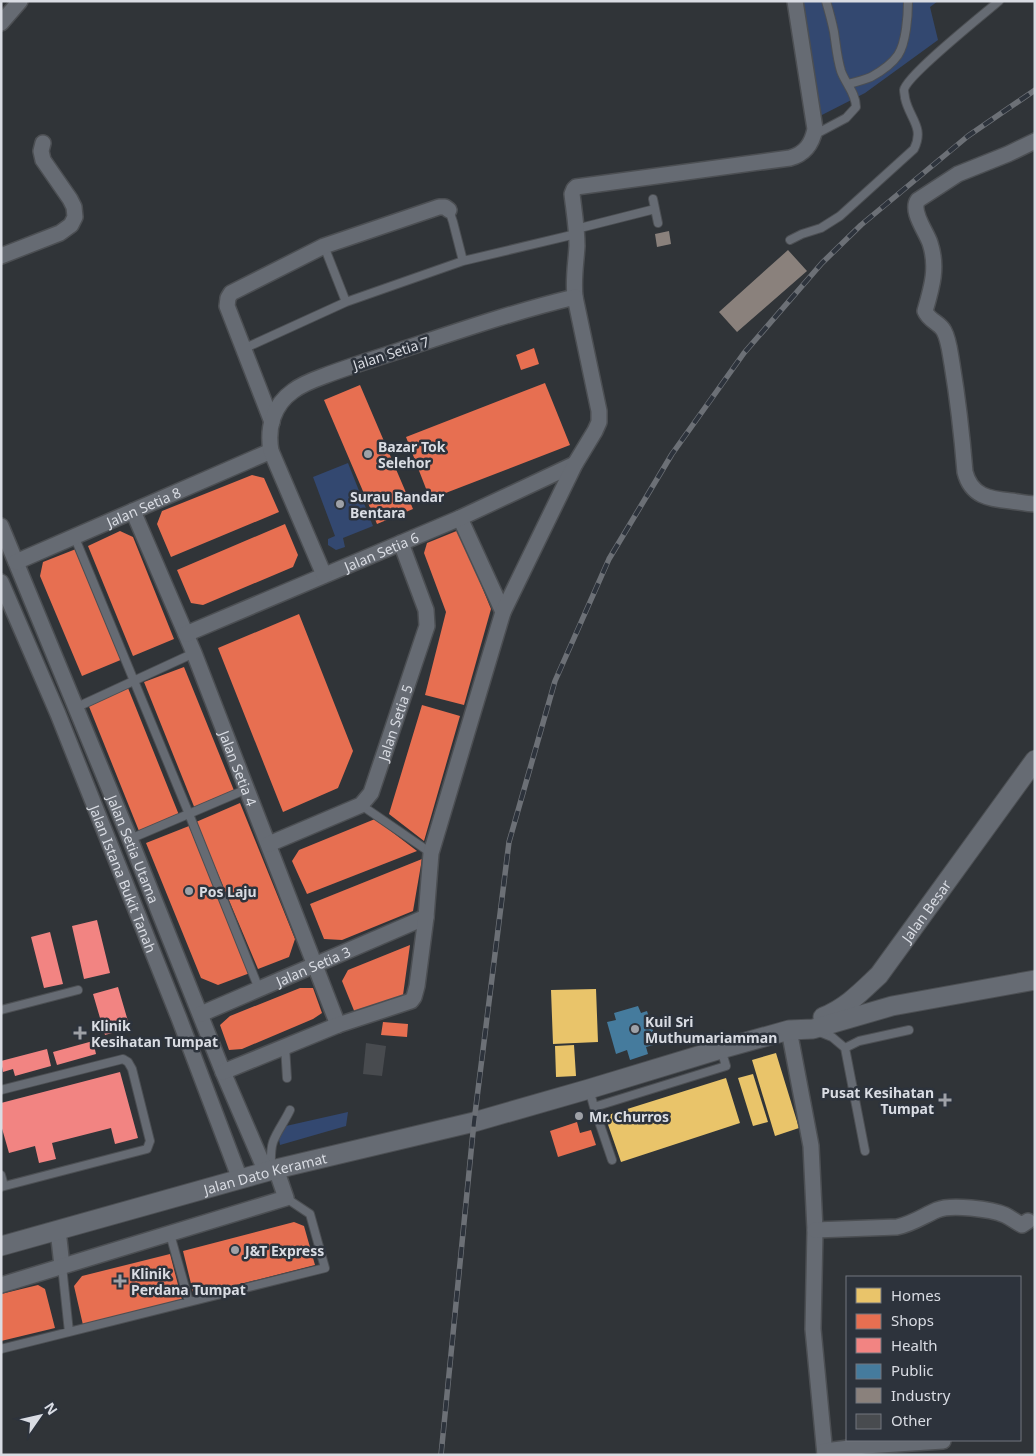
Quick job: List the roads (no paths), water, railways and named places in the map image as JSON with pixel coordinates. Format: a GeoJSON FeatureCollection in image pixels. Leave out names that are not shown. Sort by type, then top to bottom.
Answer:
{"type":"FeatureCollection","features":[{"type":"Feature","properties":{"kind":"street"},"geometry":{"type":"LineString","coordinates":[[1,23],[20,1]]}},
{"type":"Feature","properties":{"kind":"street"},"geometry":{"type":"LineString","coordinates":[[223,1072],[338,1025],[414,999],[426,917],[431,854],[502,612],[575,464],[599,422],[599,411],[573,283],[577,246],[572,194],[576,187],[790,158],[799,155],[809,146],[815,129],[795,1]]}},
{"type":"Feature","properties":{"kind":"street"},"geometry":{"type":"LineString","coordinates":[[1035,141],[958,174],[918,200],[915,207],[929,240],[934,259],[934,274],[925,312],[927,316],[940,325],[948,342],[957,394],[966,479],[972,489],[989,499],[1035,504]]}},
{"type":"Feature","properties":{"kind":"street"},"geometry":{"type":"LineString","coordinates":[[1,256],[60,233],[71,225],[76,217],[70,199],[43,160],[40,151],[42,143]]}},
{"type":"Feature","properties":{"kind":"street"},"geometry":{"type":"LineString","coordinates":[[272,422],[227,306],[228,298],[232,293],[324,246],[439,207],[445,207],[449,210]]}},
{"type":"Feature","properties":{"kind":"street","name":"Jalan Setia 7"},"geometry":{"type":"LineString","coordinates":[[324,575],[271,451],[269,431],[278,405],[284,398],[292,391],[314,380],[344,368],[514,313],[575,297]]}},
{"type":"Feature","properties":{"kind":"street","name":"Jalan Setia 8"},"geometry":{"type":"LineString","coordinates":[[16,562],[75,538],[271,451]]}},
{"type":"Feature","properties":{"kind":"street","name":"Jalan Setia 6"},"geometry":{"type":"LineString","coordinates":[[186,634],[460,518],[575,464]]}},
{"type":"Feature","properties":{"kind":"street","name":"Jalan Setia 4"},"geometry":{"type":"LineString","coordinates":[[133,511],[194,653],[338,1025]]}},
{"type":"Feature","properties":{"kind":"street"},"geometry":{"type":"LineString","coordinates":[[460,518],[502,612]]}},
{"type":"Feature","properties":{"kind":"street","name":"Jalan Setia Utama"},"geometry":{"type":"LineString","coordinates":[[1,526],[130,839],[223,1072],[286,1198]]}},
{"type":"Feature","properties":{"kind":"street","name":"Jalan Setia 5"},"geometry":{"type":"LineString","coordinates":[[361,806],[371,793],[427,626],[426,610],[401,543]]}},
{"type":"Feature","properties":{"kind":"street","name":"Jalan Istana Bukit Tanah"},"geometry":{"type":"LineString","coordinates":[[1,582],[58,714],[240,1179]]}},
{"type":"Feature","properties":{"kind":"street","name":"Jalan Besar"},"geometry":{"type":"LineString","coordinates":[[789,1030],[835,1012],[852,1001],[879,975],[1035,760]]}},
{"type":"Feature","properties":{"kind":"street"},"geometry":{"type":"LineString","coordinates":[[268,844],[361,806]]}},
{"type":"Feature","properties":{"kind":"street","name":"Jalan Setia 3"},"geometry":{"type":"LineString","coordinates":[[201,1014],[426,917]]}},
{"type":"Feature","properties":{"kind":"street"},"geometry":{"type":"LineString","coordinates":[[879,975],[877,989],[879,999],[883,1004],[892,1006]]}},
{"type":"Feature","properties":{"kind":"street"},"geometry":{"type":"LineString","coordinates":[[943,1441],[865,1446],[825,1453],[813,1329],[815,1230],[811,1146],[789,1030],[813,1029],[892,1006],[1035,980]]}},
{"type":"Feature","properties":{"kind":"street","name":"Jalan Dato Keramat"},"geometry":{"type":"LineString","coordinates":[[1,1246],[271,1170],[474,1122],[721,1048],[789,1030]]}},
{"type":"Feature","properties":{"kind":"street"},"geometry":{"type":"LineString","coordinates":[[1,1285],[286,1198]]}},
{"type":"Feature","properties":{"kind":"street"},"geometry":{"type":"LineString","coordinates":[[815,1230],[897,1226],[910,1223],[946,1207],[984,1209],[1005,1215],[1022,1225],[1028,1221]]}},
{"type":"Feature","properties":{"kind":"street"},"geometry":{"type":"LineString","coordinates":[[58,1230],[62,1266]]}},
{"type":"Feature","properties":{"kind":"lane"},"geometry":{"type":"LineString","coordinates":[[814,135],[846,118],[856,107],[856,102],[837,57],[834,30],[826,1]]}},
{"type":"Feature","properties":{"kind":"lane"},"geometry":{"type":"LineString","coordinates":[[848,84],[870,78],[899,54],[908,14],[908,1]]}},
{"type":"Feature","properties":{"kind":"lane"},"geometry":{"type":"LineString","coordinates":[[790,240],[821,228],[840,216],[914,148],[918,140],[917,127],[906,101],[904,90],[908,81],[999,1]]}},
{"type":"Feature","properties":{"kind":"lane"},"geometry":{"type":"LineString","coordinates":[[653,198],[658,223]]}},
{"type":"Feature","properties":{"kind":"lane"},"geometry":{"type":"LineString","coordinates":[[243,349],[346,302],[463,261],[655,209]]}},
{"type":"Feature","properties":{"kind":"lane"},"geometry":{"type":"LineString","coordinates":[[449,210],[463,261]]}},
{"type":"Feature","properties":{"kind":"lane"},"geometry":{"type":"LineString","coordinates":[[324,246],[346,302]]}},
{"type":"Feature","properties":{"kind":"lane"},"geometry":{"type":"LineString","coordinates":[[75,538],[259,989]]}},
{"type":"Feature","properties":{"kind":"lane"},"geometry":{"type":"LineString","coordinates":[[76,708],[194,653]]}},
{"type":"Feature","properties":{"kind":"lane"},"geometry":{"type":"LineString","coordinates":[[130,839],[247,789]]}},
{"type":"Feature","properties":{"kind":"lane"},"geometry":{"type":"LineString","coordinates":[[361,806],[431,854]]}},
{"type":"Feature","properties":{"kind":"lane"},"geometry":{"type":"LineString","coordinates":[[1,1010],[78,990]]}},
{"type":"Feature","properties":{"kind":"lane"},"geometry":{"type":"LineString","coordinates":[[813,1029],[832,1037],[846,1048],[865,1151]]}},
{"type":"Feature","properties":{"kind":"lane"},"geometry":{"type":"LineString","coordinates":[[846,1048],[859,1041],[909,1030]]}},
{"type":"Feature","properties":{"kind":"lane"},"geometry":{"type":"LineString","coordinates":[[285,1046],[287,1078]]}},
{"type":"Feature","properties":{"kind":"lane"},"geometry":{"type":"LineString","coordinates":[[594,1107],[726,1066],[721,1048]]}},
{"type":"Feature","properties":{"kind":"lane"},"geometry":{"type":"LineString","coordinates":[[1,1090],[123,1059],[128,1062],[132,1069],[150,1141],[147,1149],[3,1186],[1,1174]]}},
{"type":"Feature","properties":{"kind":"lane"},"geometry":{"type":"LineString","coordinates":[[589,1089],[612,1160]]}},
{"type":"Feature","properties":{"kind":"lane"},"geometry":{"type":"LineString","coordinates":[[271,1170],[273,1142],[290,1110]]}},
{"type":"Feature","properties":{"kind":"lane"},"geometry":{"type":"LineString","coordinates":[[1,1349],[325,1268],[310,1214],[286,1198]]}},
{"type":"Feature","properties":{"kind":"lane"},"geometry":{"type":"LineString","coordinates":[[170,1234],[189,1302]]}},
{"type":"Feature","properties":{"kind":"lane"},"geometry":{"type":"LineString","coordinates":[[62,1266],[69,1332]]}},
{"type":"Feature","properties":{"kind":"railway"},"geometry":{"type":"LineString","coordinates":[[441,1455],[474,1122],[509,842],[555,681],[609,559],[672,454],[744,353],[822,263],[861,225],[968,136],[1035,90]]}},
{"type":"Feature","properties":{"kind":"place","name":"Bazar Tok Selehor"},"geometry":{"type":"Point","coordinates":[368,454]}},
{"type":"Feature","properties":{"kind":"place","name":"Surau Bandar Bentara"},"geometry":{"type":"Point","coordinates":[340,504]}},
{"type":"Feature","properties":{"kind":"place","name":"Pos Laju"},"geometry":{"type":"Point","coordinates":[189,891]}},
{"type":"Feature","properties":{"kind":"place","name":"Kuil Sri Muthumariamman"},"geometry":{"type":"Point","coordinates":[635,1029]}},
{"type":"Feature","properties":{"kind":"place","name":"Klinik Kesihatan Tumpat"},"geometry":{"type":"Point","coordinates":[80,1033]}},
{"type":"Feature","properties":{"kind":"place","name":"Pusat Kesihatan Tumpat"},"geometry":{"type":"Point","coordinates":[945,1100]}},
{"type":"Feature","properties":{"kind":"place","name":"Mr. Churros"},"geometry":{"type":"Point","coordinates":[579,1116]}},
{"type":"Feature","properties":{"kind":"place","name":"J&T Express"},"geometry":{"type":"Point","coordinates":[235,1250]}},
{"type":"Feature","properties":{"kind":"place","name":"Klinik Perdana Tumpat"},"geometry":{"type":"Point","coordinates":[120,1281]}}]}
